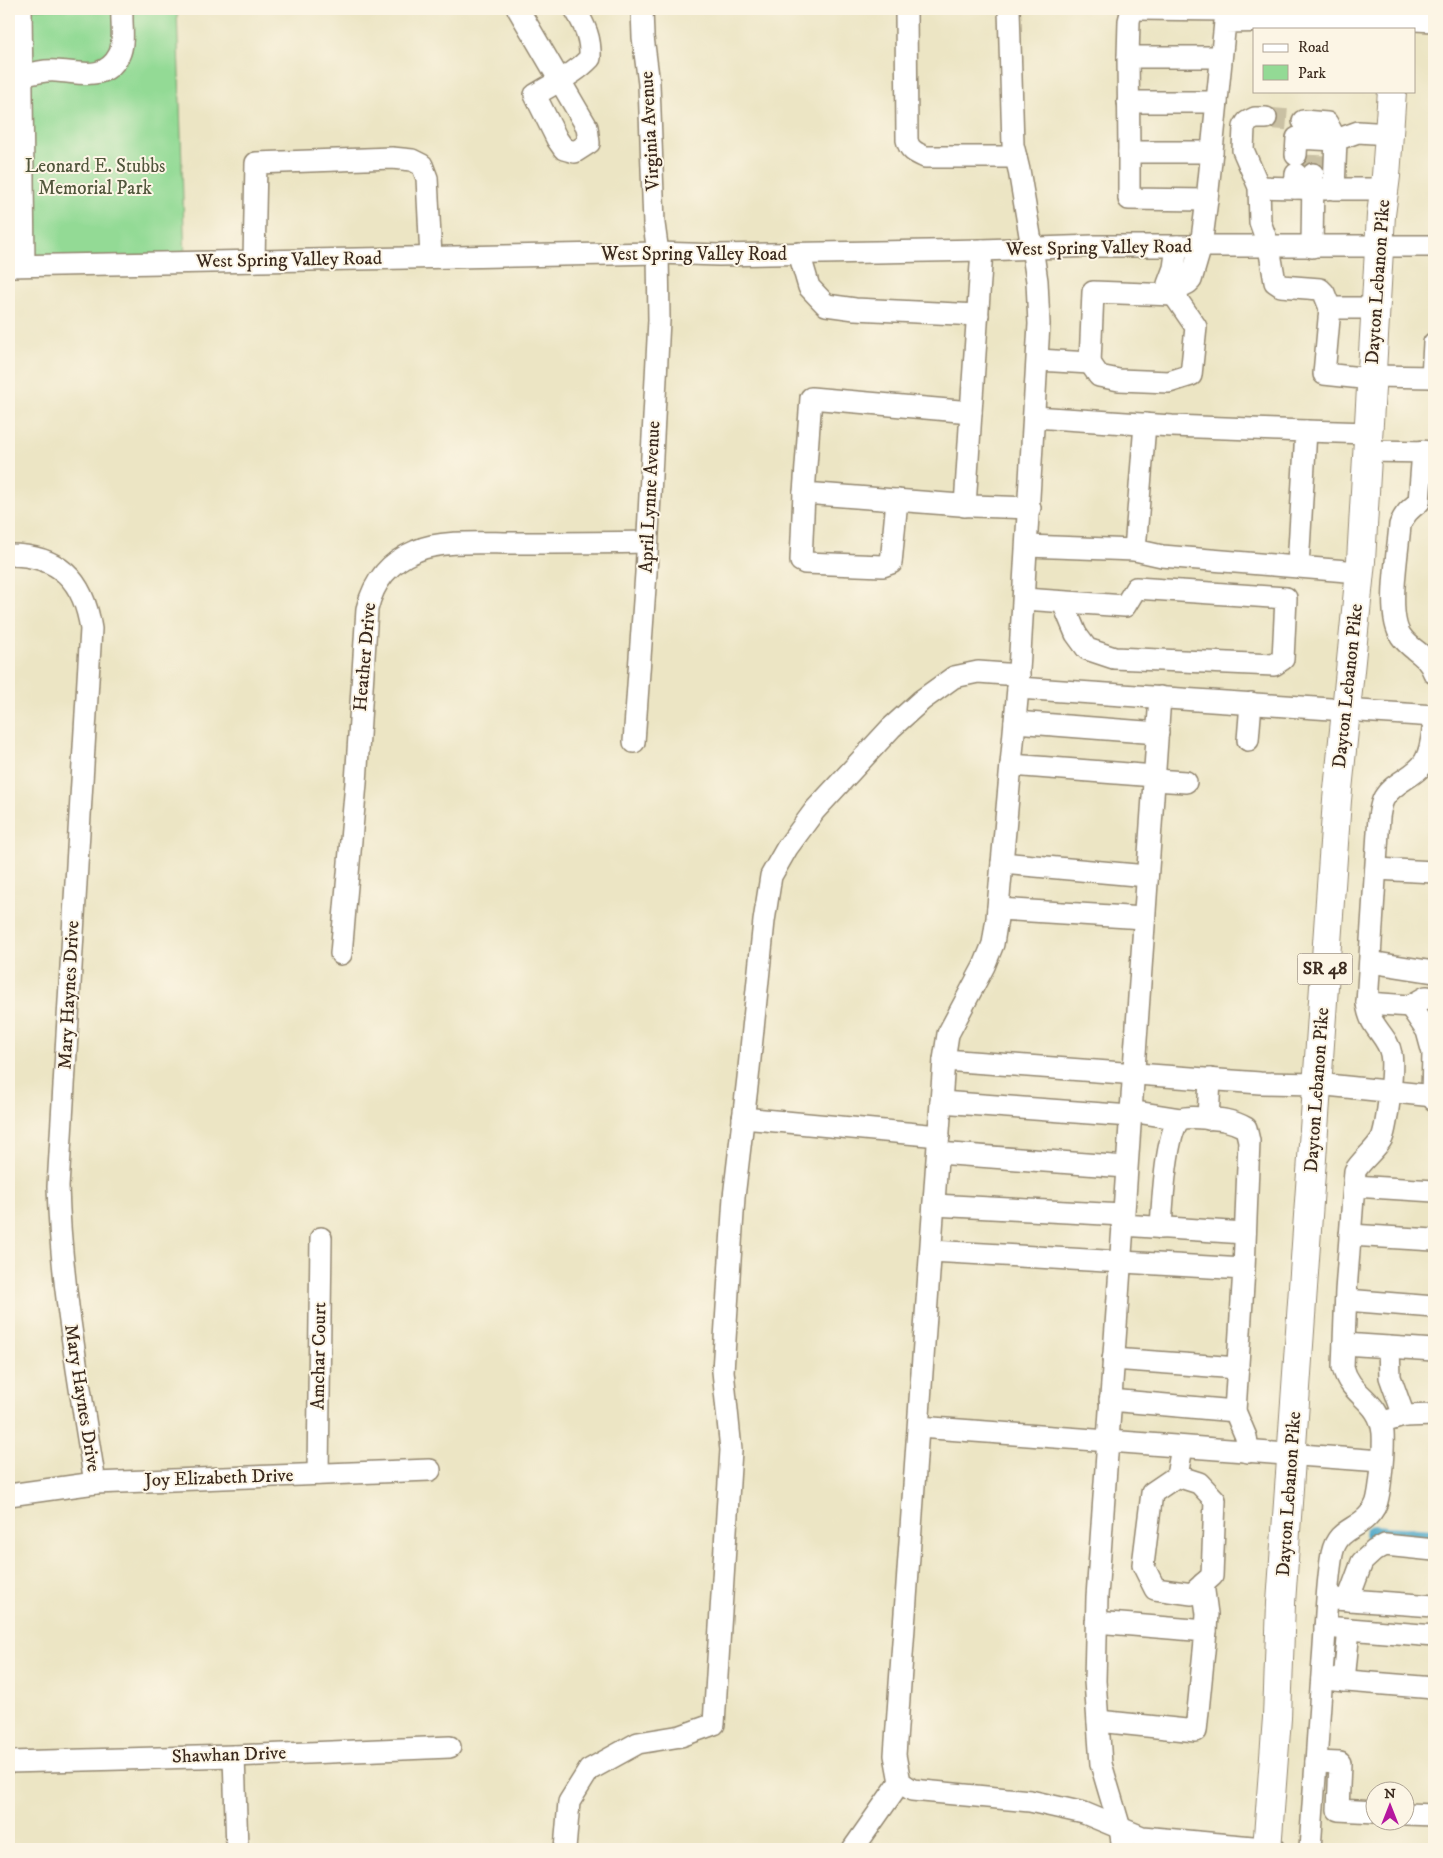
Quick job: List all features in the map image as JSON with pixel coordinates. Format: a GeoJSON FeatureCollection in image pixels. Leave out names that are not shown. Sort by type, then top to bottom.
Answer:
{"type":"FeatureCollection","features":[{"type":"Feature","properties":{"kind":"main road","name":"Dayton Lebanon Pike"},"geometry":{"type":"LineString","coordinates":[[1270,1849],[1281,1603],[1336,800],[1359,572],[1379,246],[1392,92]]}},
{"type":"Feature","properties":{"kind":"street"},"geometry":{"type":"LineString","coordinates":[[16,266],[22,76],[21,9]]}},
{"type":"Feature","properties":{"kind":"street"},"geometry":{"type":"LineString","coordinates":[[22,76],[42,71],[57,71],[79,75],[99,72],[111,66],[119,54],[122,9]]}},
{"type":"Feature","properties":{"kind":"street"},"geometry":{"type":"LineString","coordinates":[[518,9],[560,80],[581,68],[590,58],[591,43],[575,9]]}},
{"type":"Feature","properties":{"kind":"street","name":"Virginia Avenue"},"geometry":{"type":"LineString","coordinates":[[642,9],[651,130],[654,224],[658,253]]}},
{"type":"Feature","properties":{"kind":"street"},"geometry":{"type":"LineString","coordinates":[[906,9],[908,146],[915,153],[925,157],[1016,157]]}},
{"type":"Feature","properties":{"kind":"street"},"geometry":{"type":"LineString","coordinates":[[853,1849],[900,1782],[895,1755],[944,1060],[948,1034],[984,966],[993,944],[998,909],[1019,682],[1039,324],[1037,281],[1013,145],[1009,9]]}},
{"type":"Feature","properties":{"kind":"street"},"geometry":{"type":"LineString","coordinates":[[1207,200],[1129,199],[1128,57],[1129,21],[1134,9],[1227,14],[1331,14],[1434,21]]}},
{"type":"Feature","properties":{"kind":"street"},"geometry":{"type":"LineString","coordinates":[[1178,246],[1174,268],[1168,284],[1175,292],[1196,327],[1191,375],[1169,382],[1119,380],[1099,376],[1090,363],[1093,292],[1175,292],[1191,280],[1201,246],[1227,14]]}},
{"type":"Feature","properties":{"kind":"street"},"geometry":{"type":"LineString","coordinates":[[1128,57],[1221,57]]}},
{"type":"Feature","properties":{"kind":"street"},"geometry":{"type":"LineString","coordinates":[[1128,102],[1217,102]]}},
{"type":"Feature","properties":{"kind":"street"},"geometry":{"type":"LineString","coordinates":[[1266,118],[1250,119],[1244,127],[1244,154],[1259,187],[1260,222],[1269,247],[1275,282],[1281,286],[1320,289],[1324,293],[1330,308],[1324,374],[1372,378],[1433,377],[1434,343]]}},
{"type":"Feature","properties":{"kind":"street"},"geometry":{"type":"LineString","coordinates":[[1303,121],[1327,123],[1336,140],[1334,189]]}},
{"type":"Feature","properties":{"kind":"street"},"geometry":{"type":"LineString","coordinates":[[1259,187],[1306,168],[1336,140],[1358,132],[1389,134]]}},
{"type":"Feature","properties":{"kind":"street"},"geometry":{"type":"LineString","coordinates":[[1129,152],[1212,152]]}},
{"type":"Feature","properties":{"kind":"street"},"geometry":{"type":"LineString","coordinates":[[254,261],[256,164],[392,158],[412,160],[422,165],[427,178],[431,257]]}},
{"type":"Feature","properties":{"kind":"street"},"geometry":{"type":"LineString","coordinates":[[1306,168],[1334,189],[1384,189]]}},
{"type":"Feature","properties":{"kind":"street"},"geometry":{"type":"LineString","coordinates":[[1306,168],[1312,247]]}},
{"type":"Feature","properties":{"kind":"street","name":"West Spring Valley Road"},"geometry":{"type":"LineString","coordinates":[[16,266],[658,253],[719,255],[982,250],[1032,247],[1434,246]]}},
{"type":"Feature","properties":{"kind":"street"},"geometry":{"type":"LineString","coordinates":[[965,506],[982,250]]}},
{"type":"Feature","properties":{"kind":"street","name":"April Lynne Avenue"},"geometry":{"type":"LineString","coordinates":[[634,742],[659,320],[658,253]]}},
{"type":"Feature","properties":{"kind":"street"},"geometry":{"type":"LineString","coordinates":[[799,253],[809,287],[826,305],[864,310],[978,315]]}},
{"type":"Feature","properties":{"kind":"street"},"geometry":{"type":"LineString","coordinates":[[1330,308],[1376,308]]}},
{"type":"Feature","properties":{"kind":"street"},"geometry":{"type":"LineString","coordinates":[[1038,360],[1090,363]]}},
{"type":"Feature","properties":{"kind":"street"},"geometry":{"type":"LineString","coordinates":[[897,500],[891,562],[883,566],[805,563],[801,561],[811,398],[971,412]]}},
{"type":"Feature","properties":{"kind":"street"},"geometry":{"type":"LineString","coordinates":[[1034,418],[1306,432],[1429,452],[1427,505],[1410,508],[1400,525],[1393,613],[1396,628],[1402,638],[1424,656],[1433,667]]}},
{"type":"Feature","properties":{"kind":"street"},"geometry":{"type":"LineString","coordinates":[[1135,550],[1145,424]]}},
{"type":"Feature","properties":{"kind":"street"},"geometry":{"type":"LineString","coordinates":[[1298,566],[1306,432]]}},
{"type":"Feature","properties":{"kind":"street"},"geometry":{"type":"LineString","coordinates":[[804,493],[965,506],[1030,508]]}},
{"type":"Feature","properties":{"kind":"street","name":"Heather Drive"},"geometry":{"type":"LineString","coordinates":[[341,954],[356,783],[367,609],[370,595],[377,581],[398,560],[418,550],[434,546],[478,543],[647,542]]}},
{"type":"Feature","properties":{"kind":"street"},"geometry":{"type":"LineString","coordinates":[[1027,546],[1135,550],[1162,556],[1359,572]]}},
{"type":"Feature","properties":{"kind":"street","name":"Mary Haynes Drive"},"geometry":{"type":"LineString","coordinates":[[9,555],[40,560],[56,566],[70,576],[82,594],[88,608],[91,629],[58,1188],[59,1233],[64,1284],[95,1483]]}},
{"type":"Feature","properties":{"kind":"street"},"geometry":{"type":"LineString","coordinates":[[1024,599],[1125,606],[1136,588],[1286,598],[1283,660],[1274,665],[1114,658],[1087,649],[1076,634],[1063,603]]}},
{"type":"Feature","properties":{"kind":"street"},"geometry":{"type":"LineString","coordinates":[[565,1849],[569,1802],[589,1770],[638,1743],[681,1736],[714,1724],[731,1450],[723,1371],[734,1197],[769,885],[771,876],[786,848],[816,810],[891,728],[922,700],[954,677],[978,672],[1019,682],[1160,697],[1434,716]]}},
{"type":"Feature","properties":{"kind":"street"},"geometry":{"type":"LineString","coordinates":[[1123,1849],[1120,1828],[1102,1764],[1095,1681],[1096,1622],[1132,1073],[1160,697]]}},
{"type":"Feature","properties":{"kind":"street"},"geometry":{"type":"LineString","coordinates":[[1248,740],[1251,703]]}},
{"type":"Feature","properties":{"kind":"street"},"geometry":{"type":"LineString","coordinates":[[1015,722],[1158,733]]}},
{"type":"Feature","properties":{"kind":"street"},"geometry":{"type":"LineString","coordinates":[[1310,1849],[1326,1627],[1326,1599],[1334,1547],[1346,1530],[1366,1518],[1374,1509],[1378,1498],[1383,1434],[1377,1412],[1351,1386],[1345,1377],[1343,1367],[1350,1235],[1356,1171],[1382,1139],[1386,1126],[1389,1092],[1391,1054],[1386,1039],[1369,1014],[1367,1003],[1379,817],[1383,799],[1395,785],[1416,771],[1424,762],[1429,752],[1434,722]]}},
{"type":"Feature","properties":{"kind":"street"},"geometry":{"type":"LineString","coordinates":[[1011,765],[1186,782]]}},
{"type":"Feature","properties":{"kind":"street"},"geometry":{"type":"LineString","coordinates":[[1002,863],[1147,876]]}},
{"type":"Feature","properties":{"kind":"street"},"geometry":{"type":"LineString","coordinates":[[1376,869],[1434,872]]}},
{"type":"Feature","properties":{"kind":"street"},"geometry":{"type":"LineString","coordinates":[[998,909],[1144,918]]}},
{"type":"Feature","properties":{"kind":"street"},"geometry":{"type":"LineString","coordinates":[[1370,962],[1434,972]]}},
{"type":"Feature","properties":{"kind":"street"},"geometry":{"type":"LineString","coordinates":[[1367,1003],[1410,1006],[1426,997],[1434,998]]}},
{"type":"Feature","properties":{"kind":"street"},"geometry":{"type":"LineString","coordinates":[[944,1060],[1210,1079],[1317,1084],[1433,1097],[1434,1061],[1427,1031],[1410,1006]]}},
{"type":"Feature","properties":{"kind":"street"},"geometry":{"type":"LineString","coordinates":[[1210,1079],[1218,1119]]}},
{"type":"Feature","properties":{"kind":"street"},"geometry":{"type":"LineString","coordinates":[[941,1102],[1181,1119],[1218,1119],[1246,1128],[1248,1133],[1244,1269],[1235,1411],[1246,1438],[1248,1452]]}},
{"type":"Feature","properties":{"kind":"street"},"geometry":{"type":"LineString","coordinates":[[744,1118],[1126,1167]]}},
{"type":"Feature","properties":{"kind":"street"},"geometry":{"type":"LineString","coordinates":[[1162,1228],[1162,1202],[1172,1130],[1181,1119]]}},
{"type":"Feature","properties":{"kind":"street"},"geometry":{"type":"LineString","coordinates":[[1354,1186],[1434,1191]]}},
{"type":"Feature","properties":{"kind":"street"},"geometry":{"type":"LineString","coordinates":[[934,1205],[1122,1220],[1162,1228],[1245,1233]]}},
{"type":"Feature","properties":{"kind":"street"},"geometry":{"type":"LineString","coordinates":[[1350,1235],[1434,1240]]}},
{"type":"Feature","properties":{"kind":"street","name":"Amchar Court"},"geometry":{"type":"LineString","coordinates":[[318,1474],[321,1238]]}},
{"type":"Feature","properties":{"kind":"street"},"geometry":{"type":"LineString","coordinates":[[931,1251],[1120,1260],[1244,1269]]}},
{"type":"Feature","properties":{"kind":"street"},"geometry":{"type":"LineString","coordinates":[[1346,1300],[1434,1307]]}},
{"type":"Feature","properties":{"kind":"street"},"geometry":{"type":"LineString","coordinates":[[1344,1344],[1434,1350]]}},
{"type":"Feature","properties":{"kind":"street"},"geometry":{"type":"LineString","coordinates":[[1389,1347],[1390,1377],[1404,1416]]}},
{"type":"Feature","properties":{"kind":"street"},"geometry":{"type":"LineString","coordinates":[[1113,1359],[1238,1368]]}},
{"type":"Feature","properties":{"kind":"street"},"geometry":{"type":"LineString","coordinates":[[1110,1400],[1235,1411]]}},
{"type":"Feature","properties":{"kind":"street"},"geometry":{"type":"LineString","coordinates":[[1381,1423],[1404,1416],[1434,1415]]}},
{"type":"Feature","properties":{"kind":"street"},"geometry":{"type":"LineString","coordinates":[[918,1427],[1292,1456],[1381,1461]]}},
{"type":"Feature","properties":{"kind":"street"},"geometry":{"type":"LineString","coordinates":[[1177,1476],[1199,1483],[1215,1500],[1212,1576],[1192,1594],[1155,1589],[1143,1565],[1152,1493],[1177,1476],[1182,1447]]}},
{"type":"Feature","properties":{"kind":"street","name":"Joy Elizabeth Drive"},"geometry":{"type":"LineString","coordinates":[[9,1495],[95,1483],[430,1470]]}},
{"type":"Feature","properties":{"kind":"street"},"geometry":{"type":"LineString","coordinates":[[1348,1600],[1362,1562],[1374,1550],[1385,1545],[1434,1550]]}},
{"type":"Feature","properties":{"kind":"street"},"geometry":{"type":"LineString","coordinates":[[1098,1721],[1196,1731],[1207,1614],[1203,1584]]}},
{"type":"Feature","properties":{"kind":"street"},"geometry":{"type":"LineString","coordinates":[[1326,1599],[1434,1606]]}},
{"type":"Feature","properties":{"kind":"street"},"geometry":{"type":"LineString","coordinates":[[1096,1622],[1206,1631]]}},
{"type":"Feature","properties":{"kind":"street"},"geometry":{"type":"LineString","coordinates":[[1326,1627],[1434,1636]]}},
{"type":"Feature","properties":{"kind":"street"},"geometry":{"type":"LineString","coordinates":[[1344,1680],[1349,1629]]}},
{"type":"Feature","properties":{"kind":"street"},"geometry":{"type":"LineString","coordinates":[[1322,1679],[1434,1688]]}},
{"type":"Feature","properties":{"kind":"street","name":"Shawhan Drive"},"geometry":{"type":"LineString","coordinates":[[9,1762],[234,1756],[450,1747]]}},
{"type":"Feature","properties":{"kind":"street"},"geometry":{"type":"LineString","coordinates":[[234,1756],[237,1849]]}},
{"type":"Feature","properties":{"kind":"street"},"geometry":{"type":"LineString","coordinates":[[1316,1762],[1340,1763],[1338,1810],[1366,1811]]}},
{"type":"Feature","properties":{"kind":"street"},"geometry":{"type":"LineString","coordinates":[[900,1782],[912,1790],[1030,1801],[1084,1813],[1142,1837],[1270,1849]]}},
{"type":"Feature","properties":{"kind":"street"},"geometry":{"type":"LineString","coordinates":[[1416,1814],[1434,1815]]}},
{"type":"Feature","properties":{"kind":"green space","name":"Leonard E. Stubbs Memorial Park"},"geometry":{"type":"Polygon","coordinates":[[[9,9],[177,9],[185,262],[9,266],[9,9]]]}},
{"type":"Feature","properties":{"kind":"waterway"},"geometry":{"type":"LineString","coordinates":[[1373,1534],[1434,1538]]}},
{"type":"Feature","properties":{"kind":"tunnel"},"geometry":{"type":"LineString","coordinates":[[1266,118],[1303,121]]}},
{"type":"Feature","properties":{"kind":"tunnel"},"geometry":{"type":"LineString","coordinates":[[1313,174],[1314,155]]}}]}
